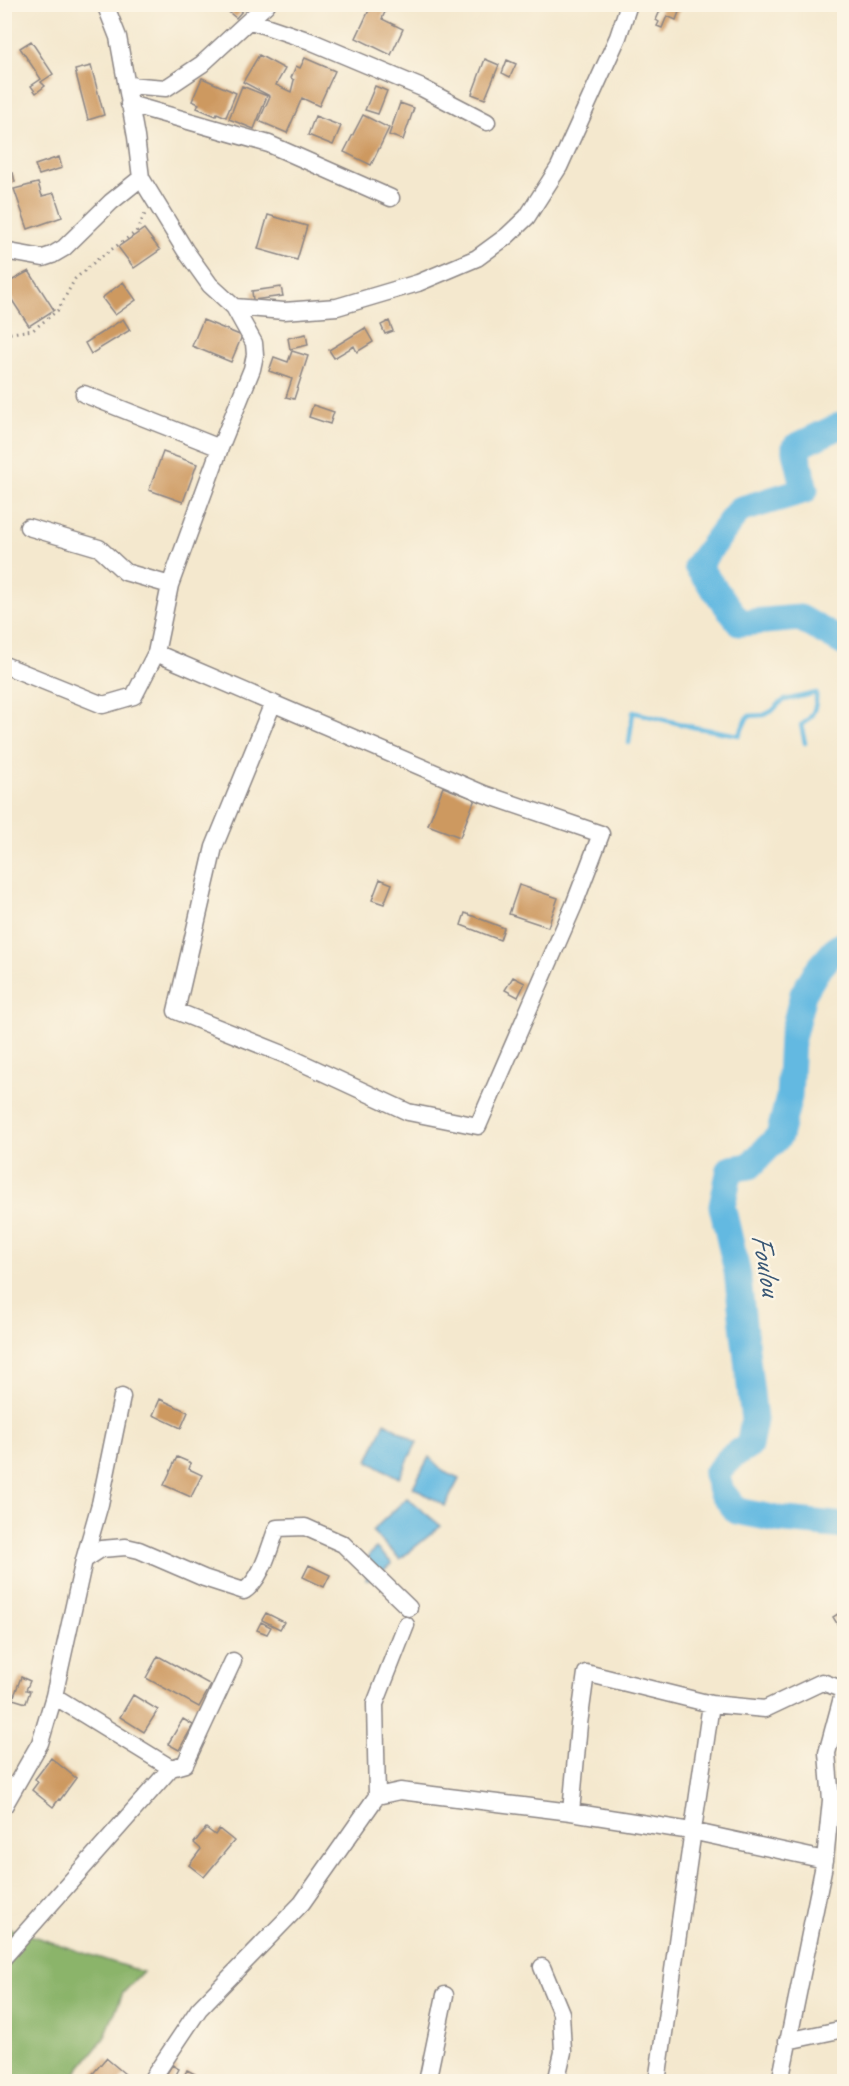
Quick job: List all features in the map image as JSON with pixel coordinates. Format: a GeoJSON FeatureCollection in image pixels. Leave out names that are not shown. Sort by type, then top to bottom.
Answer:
{"type":"FeatureCollection","features":[{"type":"Feature","properties":{"kind":"street"},"geometry":{"type":"LineString","coordinates":[[4,665],[103,705],[134,696],[156,653],[170,585],[255,356],[254,344],[234,307],[210,285],[185,250],[141,178],[127,85],[117,37],[105,4]]}},
{"type":"Feature","properties":{"kind":"street"},"geometry":{"type":"LineString","coordinates":[[127,85],[166,88],[202,64],[267,4]]}},
{"type":"Feature","properties":{"kind":"street"},"geometry":{"type":"LineString","coordinates":[[234,307],[284,310],[337,307],[418,283],[477,258],[507,236],[527,217],[559,167],[618,37],[629,4]]}},
{"type":"Feature","properties":{"kind":"street"},"geometry":{"type":"LineString","coordinates":[[251,21],[310,41],[422,88],[487,122]]}},
{"type":"Feature","properties":{"kind":"street"},"geometry":{"type":"LineString","coordinates":[[129,104],[269,144],[391,198]]}},
{"type":"Feature","properties":{"kind":"street"},"geometry":{"type":"LineString","coordinates":[[4,251],[43,258],[52,255],[64,248],[111,202],[141,178]]}},
{"type":"Feature","properties":{"kind":"street"},"geometry":{"type":"LineString","coordinates":[[84,394],[220,448]]}},
{"type":"Feature","properties":{"kind":"street"},"geometry":{"type":"LineString","coordinates":[[28,527],[99,548],[125,572],[170,585]]}},
{"type":"Feature","properties":{"kind":"street"},"geometry":{"type":"LineString","coordinates":[[156,653],[273,703],[484,794],[601,834],[574,905],[478,1126],[408,1112],[283,1054],[176,1011],[214,847],[273,703]]}},
{"type":"Feature","properties":{"kind":"street"},"geometry":{"type":"LineString","coordinates":[[4,1806],[40,1743],[54,1696],[84,1560],[100,1504],[122,1397]]}},
{"type":"Feature","properties":{"kind":"street"},"geometry":{"type":"LineString","coordinates":[[84,1560],[101,1549],[126,1547],[244,1591],[250,1587],[265,1563],[277,1527],[305,1527],[343,1544],[410,1608]]}},
{"type":"Feature","properties":{"kind":"street"},"geometry":{"type":"LineString","coordinates":[[150,2082],[200,2009],[302,1903],[377,1796],[375,1704],[406,1625]]}},
{"type":"Feature","properties":{"kind":"street"},"geometry":{"type":"LineString","coordinates":[[4,1957],[171,1768],[185,1764],[233,1660]]}},
{"type":"Feature","properties":{"kind":"street"},"geometry":{"type":"LineString","coordinates":[[571,1812],[586,1673],[711,1704],[765,1709],[822,1682],[844,1690],[826,1753],[831,1800],[825,1860],[780,2082]]}},
{"type":"Feature","properties":{"kind":"street"},"geometry":{"type":"LineString","coordinates":[[54,1696],[171,1768]]}},
{"type":"Feature","properties":{"kind":"street"},"geometry":{"type":"LineString","coordinates":[[657,2082],[691,1831],[711,1704]]}},
{"type":"Feature","properties":{"kind":"street"},"geometry":{"type":"LineString","coordinates":[[377,1796],[400,1791],[571,1812],[691,1831],[825,1860]]}},
{"type":"Feature","properties":{"kind":"street"},"geometry":{"type":"LineString","coordinates":[[542,1967],[561,2013],[563,2052],[556,2082]]}},
{"type":"Feature","properties":{"kind":"street"},"geometry":{"type":"LineString","coordinates":[[427,2082],[446,1995]]}},
{"type":"Feature","properties":{"kind":"street"},"geometry":{"type":"LineString","coordinates":[[788,2041],[844,2030]]}},
{"type":"Feature","properties":{"kind":"path"},"geometry":{"type":"LineString","coordinates":[[4,334],[33,330],[58,309],[75,279],[98,259],[136,232],[153,199]]}},
{"type":"Feature","properties":{"kind":"green space"},"geometry":{"type":"Polygon","coordinates":[[[5,1927],[143,1972],[123,1993],[104,2038],[68,2082],[5,2082],[5,1927]]]}},
{"type":"Feature","properties":{"kind":"water"},"geometry":{"type":"Polygon","coordinates":[[[385,1422],[417,1442],[399,1478],[368,1461],[385,1422]]]}},
{"type":"Feature","properties":{"kind":"water"},"geometry":{"type":"Polygon","coordinates":[[[429,1457],[444,1472],[459,1479],[445,1506],[413,1487],[429,1457]]]}},
{"type":"Feature","properties":{"kind":"water"},"geometry":{"type":"Polygon","coordinates":[[[407,1498],[441,1526],[400,1559],[372,1531],[407,1498]]]}},
{"type":"Feature","properties":{"kind":"water"},"geometry":{"type":"Polygon","coordinates":[[[376,1548],[392,1563],[372,1580],[366,1580],[369,1555],[376,1548]]]}},
{"type":"Feature","properties":{"kind":"building"},"geometry":{"type":"Polygon","coordinates":[[[219,4],[236,4],[243,10],[236,18],[219,4]]]}},
{"type":"Feature","properties":{"kind":"building"},"geometry":{"type":"Polygon","coordinates":[[[663,4],[682,4],[676,20],[667,16],[662,28],[657,26],[659,22],[656,20],[663,4]]]}},
{"type":"Feature","properties":{"kind":"building"},"geometry":{"type":"Polygon","coordinates":[[[371,6],[385,12],[382,19],[403,29],[391,55],[356,38],[371,6]]]}},
{"type":"Feature","properties":{"kind":"building"},"geometry":{"type":"Polygon","coordinates":[[[31,41],[53,74],[41,82],[45,86],[36,93],[31,86],[41,79],[20,48],[31,41]]]}},
{"type":"Feature","properties":{"kind":"building"},"geometry":{"type":"Polygon","coordinates":[[[259,55],[285,69],[276,85],[291,92],[294,80],[291,78],[296,66],[300,68],[305,58],[335,71],[319,106],[302,98],[287,133],[259,121],[270,96],[243,82],[259,55]]]}},
{"type":"Feature","properties":{"kind":"building"},"geometry":{"type":"Polygon","coordinates":[[[485,59],[499,65],[485,99],[472,94],[485,59]]]}},
{"type":"Feature","properties":{"kind":"building"},"geometry":{"type":"Polygon","coordinates":[[[507,60],[516,64],[510,77],[502,73],[507,60]]]}},
{"type":"Feature","properties":{"kind":"building"},"geometry":{"type":"Polygon","coordinates":[[[91,66],[104,115],[88,120],[75,70],[91,66]]]}},
{"type":"Feature","properties":{"kind":"building"},"geometry":{"type":"Polygon","coordinates":[[[202,78],[236,93],[226,117],[217,113],[216,116],[197,108],[199,104],[192,101],[202,78]]]}},
{"type":"Feature","properties":{"kind":"building"},"geometry":{"type":"Polygon","coordinates":[[[242,86],[267,96],[254,129],[229,119],[242,86]]]}},
{"type":"Feature","properties":{"kind":"building"},"geometry":{"type":"Polygon","coordinates":[[[375,86],[387,91],[378,114],[365,110],[375,86]]]}},
{"type":"Feature","properties":{"kind":"building"},"geometry":{"type":"Polygon","coordinates":[[[400,103],[414,108],[403,140],[389,135],[400,103]]]}},
{"type":"Feature","properties":{"kind":"building"},"geometry":{"type":"Polygon","coordinates":[[[363,115],[389,128],[371,165],[344,152],[363,115]]]}},
{"type":"Feature","properties":{"kind":"building"},"geometry":{"type":"Polygon","coordinates":[[[315,116],[341,126],[333,145],[308,135],[315,116]]]}},
{"type":"Feature","properties":{"kind":"building"},"geometry":{"type":"Polygon","coordinates":[[[59,157],[62,168],[39,175],[35,165],[59,157]]]}},
{"type":"Feature","properties":{"kind":"building"},"geometry":{"type":"Polygon","coordinates":[[[13,173],[15,182],[8,184],[6,175],[13,173]]]}},
{"type":"Feature","properties":{"kind":"building"},"geometry":{"type":"Polygon","coordinates":[[[38,183],[42,196],[54,193],[62,217],[28,229],[14,189],[38,183]]]}},
{"type":"Feature","properties":{"kind":"building"},"geometry":{"type":"Polygon","coordinates":[[[268,215],[307,226],[297,260],[258,249],[268,215]]]}},
{"type":"Feature","properties":{"kind":"building"},"geometry":{"type":"Polygon","coordinates":[[[144,229],[160,250],[134,268],[118,247],[144,229]]]}},
{"type":"Feature","properties":{"kind":"building"},"geometry":{"type":"Polygon","coordinates":[[[29,271],[54,310],[29,326],[4,285],[29,271]]]}},
{"type":"Feature","properties":{"kind":"building"},"geometry":{"type":"Polygon","coordinates":[[[123,282],[136,300],[115,315],[102,298],[123,282]]]}},
{"type":"Feature","properties":{"kind":"building"},"geometry":{"type":"Polygon","coordinates":[[[281,287],[283,296],[253,300],[252,291],[281,287]]]}},
{"type":"Feature","properties":{"kind":"building"},"geometry":{"type":"Polygon","coordinates":[[[123,319],[130,330],[91,354],[85,343],[123,319]]]}},
{"type":"Feature","properties":{"kind":"building"},"geometry":{"type":"Polygon","coordinates":[[[203,320],[242,336],[231,362],[192,346],[203,320]]]}},
{"type":"Feature","properties":{"kind":"building"},"geometry":{"type":"Polygon","coordinates":[[[389,321],[393,331],[385,334],[381,325],[389,321]]]}},
{"type":"Feature","properties":{"kind":"building"},"geometry":{"type":"Polygon","coordinates":[[[365,328],[373,342],[357,352],[354,346],[334,358],[329,350],[365,328]]]}},
{"type":"Feature","properties":{"kind":"building"},"geometry":{"type":"Polygon","coordinates":[[[306,334],[308,345],[290,349],[288,338],[306,334]]]}},
{"type":"Feature","properties":{"kind":"building"},"geometry":{"type":"Polygon","coordinates":[[[292,351],[308,356],[294,399],[286,397],[292,379],[269,371],[274,357],[288,362],[292,351]]]}},
{"type":"Feature","properties":{"kind":"building"},"geometry":{"type":"Polygon","coordinates":[[[313,405],[334,412],[330,424],[309,417],[313,405]]]}},
{"type":"Feature","properties":{"kind":"building"},"geometry":{"type":"Polygon","coordinates":[[[163,452],[197,464],[183,502],[149,490],[163,452]]]}},
{"type":"Feature","properties":{"kind":"building"},"geometry":{"type":"Polygon","coordinates":[[[443,787],[475,799],[460,837],[428,825],[443,787]]]}},
{"type":"Feature","properties":{"kind":"building"},"geometry":{"type":"Polygon","coordinates":[[[380,879],[392,884],[384,904],[372,900],[380,879]]]}},
{"type":"Feature","properties":{"kind":"building"},"geometry":{"type":"Polygon","coordinates":[[[519,885],[558,898],[548,927],[509,914],[519,885]]]}},
{"type":"Feature","properties":{"kind":"building"},"geometry":{"type":"Polygon","coordinates":[[[465,913],[504,928],[500,940],[461,925],[465,913]]]}},
{"type":"Feature","properties":{"kind":"building"},"geometry":{"type":"Polygon","coordinates":[[[513,977],[525,983],[518,997],[505,990],[513,977]]]}},
{"type":"Feature","properties":{"kind":"building"},"geometry":{"type":"Polygon","coordinates":[[[160,1399],[188,1412],[181,1428],[153,1415],[160,1399]]]}},
{"type":"Feature","properties":{"kind":"building"},"geometry":{"type":"Polygon","coordinates":[[[177,1457],[191,1463],[189,1469],[202,1475],[191,1497],[164,1485],[177,1457]]]}},
{"type":"Feature","properties":{"kind":"building"},"geometry":{"type":"Polygon","coordinates":[[[309,1565],[330,1575],[324,1587],[303,1577],[309,1565]]]}},
{"type":"Feature","properties":{"kind":"building"},"geometry":{"type":"Polygon","coordinates":[[[844,1610],[844,1635],[833,1617],[844,1610]]]}},
{"type":"Feature","properties":{"kind":"building"},"geometry":{"type":"Polygon","coordinates":[[[266,1613],[284,1622],[280,1629],[262,1620],[266,1613]]]}},
{"type":"Feature","properties":{"kind":"building"},"geometry":{"type":"Polygon","coordinates":[[[261,1622],[271,1627],[267,1634],[257,1630],[261,1622]]]}},
{"type":"Feature","properties":{"kind":"building"},"geometry":{"type":"Polygon","coordinates":[[[158,1656],[211,1685],[199,1707],[146,1678],[158,1656]]]}},
{"type":"Feature","properties":{"kind":"building"},"geometry":{"type":"Polygon","coordinates":[[[21,1677],[30,1681],[26,1690],[30,1691],[26,1703],[13,1699],[21,1677]]]}},
{"type":"Feature","properties":{"kind":"building"},"geometry":{"type":"Polygon","coordinates":[[[133,1695],[158,1710],[144,1732],[120,1717],[133,1695]]]}},
{"type":"Feature","properties":{"kind":"building"},"geometry":{"type":"Polygon","coordinates":[[[183,1719],[193,1725],[179,1750],[168,1744],[183,1719]]]}},
{"type":"Feature","properties":{"kind":"building"},"geometry":{"type":"Polygon","coordinates":[[[51,1758],[76,1778],[53,1807],[32,1790],[38,1782],[35,1779],[51,1758]]]}},
{"type":"Feature","properties":{"kind":"building"},"geometry":{"type":"Polygon","coordinates":[[[206,1828],[215,1835],[219,1829],[234,1841],[204,1877],[189,1865],[201,1849],[194,1843],[206,1828]]]}},
{"type":"Feature","properties":{"kind":"building"},"geometry":{"type":"Polygon","coordinates":[[[106,2058],[125,2074],[119,2082],[95,2082],[90,2077],[106,2058]]]}},
{"type":"Feature","properties":{"kind":"building"},"geometry":{"type":"Polygon","coordinates":[[[172,2065],[179,2069],[172,2082],[166,2082],[163,2080],[172,2065]]]}},
{"type":"Feature","properties":{"kind":"building"},"geometry":{"type":"Polygon","coordinates":[[[187,2070],[195,2074],[191,2082],[181,2082],[187,2070]]]}},
{"type":"Feature","properties":{"kind":"waterway","name":"Foulou"},"geometry":{"type":"LineString","coordinates":[[844,424],[795,447],[805,490],[739,510],[697,566],[740,623],[800,618],[844,643]]}},
{"type":"Feature","properties":{"kind":"waterway"},"geometry":{"type":"LineString","coordinates":[[629,743],[633,712],[693,727],[739,735],[748,716],[764,715],[785,700],[816,693],[813,711],[809,719],[801,725],[805,743]]}},
{"type":"Feature","properties":{"kind":"waterway","name":"Foulou"},"geometry":{"type":"LineString","coordinates":[[844,944],[836,949],[816,972],[803,994],[792,1038],[789,1097],[779,1136],[750,1166],[730,1169],[722,1206],[737,1271],[754,1420],[749,1446],[731,1457],[716,1474],[721,1491],[737,1511],[777,1519],[844,1526]]}}]}
